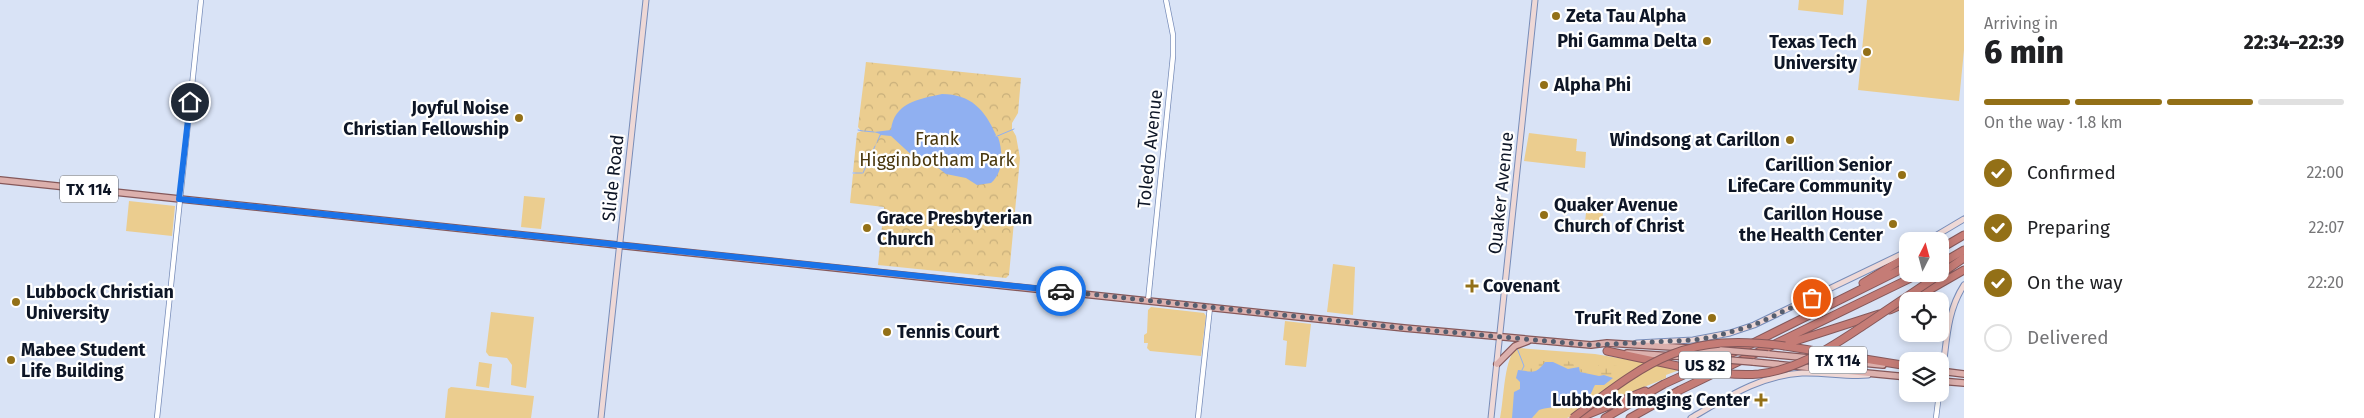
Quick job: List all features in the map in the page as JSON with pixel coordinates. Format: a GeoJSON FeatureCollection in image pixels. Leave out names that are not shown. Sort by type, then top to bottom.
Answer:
{"type":"FeatureCollection","features":[{"type":"Feature","properties":{"kind":"highway"},"geometry":{"type":"LineString","coordinates":[[1949,244],[1964,235]]}},
{"type":"Feature","properties":{"kind":"highway"},"geometry":{"type":"LineString","coordinates":[[1949,259],[1964,250]]}},
{"type":"Feature","properties":{"kind":"highway"},"geometry":{"type":"LineString","coordinates":[[1606,351],[1719,374],[1747,375],[1773,372],[1798,364],[1822,353],[1964,258]]}},
{"type":"Feature","properties":{"kind":"highway"},"geometry":{"type":"LineString","coordinates":[[1832,303],[1899,262]]}},
{"type":"Feature","properties":{"kind":"highway","name":"US 82"},"geometry":{"type":"LineString","coordinates":[[1605,418],[1664,384],[1899,270]]}},
{"type":"Feature","properties":{"kind":"highway"},"geometry":{"type":"LineString","coordinates":[[1926,292],[1964,270]]}},
{"type":"Feature","properties":{"kind":"highway","name":"US 82"},"geometry":{"type":"LineString","coordinates":[[1630,418],[1752,359],[1903,282]]}},
{"type":"Feature","properties":{"kind":"highway"},"geometry":{"type":"LineString","coordinates":[[1752,359],[1899,306]]}},
{"type":"Feature","properties":{"kind":"highway"},"geometry":{"type":"LineString","coordinates":[[1572,418],[1634,373],[1678,351],[1727,342],[1785,346],[1899,365]]}},
{"type":"Feature","properties":{"kind":"highway"},"geometry":{"type":"LineString","coordinates":[[1579,418],[1664,384]]}},
{"type":"Feature","properties":{"kind":"main road","name":"Slide Road"},"geometry":{"type":"LineString","coordinates":[[602,418],[646,0]]}},
{"type":"Feature","properties":{"kind":"main road","name":"Quaker Avenue"},"geometry":{"type":"LineString","coordinates":[[1491,418],[1535,0]]}},
{"type":"Feature","properties":{"kind":"main road","name":"TX 114"},"geometry":{"type":"LineString","coordinates":[[0,180],[1499,337],[1591,345],[1607,343],[1720,350],[1899,366]]}},
{"type":"Feature","properties":{"kind":"main road"},"geometry":{"type":"LineString","coordinates":[[1942,232],[1964,219]]}},
{"type":"Feature","properties":{"kind":"main road"},"geometry":{"type":"LineString","coordinates":[[1625,344],[1693,340],[1730,333],[1754,325],[1899,255]]}},
{"type":"Feature","properties":{"kind":"main road"},"geometry":{"type":"LineString","coordinates":[[1944,352],[1949,318],[1955,301],[1964,285]]}},
{"type":"Feature","properties":{"kind":"main road"},"geometry":{"type":"LineString","coordinates":[[1497,364],[1514,346],[1531,340]]}},
{"type":"Feature","properties":{"kind":"main road","name":"TX 114"},"geometry":{"type":"LineString","coordinates":[[1591,345],[1606,351],[1704,358],[1752,359],[1884,374]]}},
{"type":"Feature","properties":{"kind":"main road"},"geometry":{"type":"LineString","coordinates":[[1949,372],[1964,374]]}},
{"type":"Feature","properties":{"kind":"main road"},"geometry":{"type":"LineString","coordinates":[[1691,418],[1752,385],[1784,376],[1814,373],[1899,376]]}},
{"type":"Feature","properties":{"kind":"main road"},"geometry":{"type":"LineString","coordinates":[[1949,382],[1964,383]]}},
{"type":"Feature","properties":{"kind":"street"},"geometry":{"type":"LineString","coordinates":[[156,418],[201,0]]}},
{"type":"Feature","properties":{"kind":"street","name":"Toledo Avenue"},"geometry":{"type":"LineString","coordinates":[[1148,301],[1173,56],[1171,25],[1166,0]]}},
{"type":"Feature","properties":{"kind":"street"},"geometry":{"type":"LineString","coordinates":[[1198,418],[1210,307]]}},
{"type":"Feature","properties":{"kind":"street"},"geometry":{"type":"LineString","coordinates":[[1936,418],[1938,402]]}},
{"type":"Feature","properties":{"kind":"green space"},"geometry":{"type":"Polygon","coordinates":[[[1799,0],[1844,0],[1843,15],[1798,10],[1799,0]]]}},
{"type":"Feature","properties":{"kind":"green space"},"geometry":{"type":"Polygon","coordinates":[[[1867,0],[1964,0],[1964,50],[1959,101],[1858,90],[1867,0]]]}},
{"type":"Feature","properties":{"kind":"green space","name":"Frank Higginbotham Park"},"geometry":{"type":"Polygon","coordinates":[[[866,62],[1021,78],[1018,113],[1012,123],[1020,158],[1009,275],[1006,278],[878,265],[884,207],[850,203],[853,174],[856,173],[853,172],[857,133],[861,131],[858,127],[866,62]]]}},
{"type":"Feature","properties":{"kind":"green space"},"geometry":{"type":"Polygon","coordinates":[[[1529,133],[1577,139],[1576,151],[1586,152],[1585,168],[1524,161],[1529,133]]]}},
{"type":"Feature","properties":{"kind":"green space"},"geometry":{"type":"Polygon","coordinates":[[[524,196],[545,198],[541,229],[521,227],[524,196]]]}},
{"type":"Feature","properties":{"kind":"green space"},"geometry":{"type":"Polygon","coordinates":[[[129,201],[175,206],[172,236],[126,231],[129,201]]]}},
{"type":"Feature","properties":{"kind":"green space"},"geometry":{"type":"Polygon","coordinates":[[[1587,204],[1603,205],[1604,207],[1600,233],[1584,231],[1587,204]]]}},
{"type":"Feature","properties":{"kind":"green space"},"geometry":{"type":"Polygon","coordinates":[[[1333,264],[1355,267],[1353,315],[1327,312],[1333,264]]]}},
{"type":"Feature","properties":{"kind":"green space"},"geometry":{"type":"Polygon","coordinates":[[[1151,307],[1204,313],[1206,316],[1201,356],[1150,351],[1147,348],[1148,343],[1144,343],[1144,335],[1147,333],[1148,310],[1151,307]]]}},
{"type":"Feature","properties":{"kind":"green space"},"geometry":{"type":"Polygon","coordinates":[[[491,312],[534,317],[526,388],[511,385],[512,365],[507,358],[489,356],[486,352],[491,312]]]}},
{"type":"Feature","properties":{"kind":"green space"},"geometry":{"type":"Polygon","coordinates":[[[1285,321],[1311,324],[1306,367],[1285,365],[1287,341],[1283,340],[1285,321]]]}},
{"type":"Feature","properties":{"kind":"green space"},"geometry":{"type":"Polygon","coordinates":[[[1518,348],[1595,354],[1682,369],[1666,375],[1666,378],[1567,418],[1500,418],[1507,368],[1513,352],[1518,348]]]}},
{"type":"Feature","properties":{"kind":"green space"},"geometry":{"type":"Polygon","coordinates":[[[1568,361],[1576,366],[1568,369],[1550,362],[1544,364],[1536,371],[1528,372],[1521,370],[1529,363],[1568,361]]]}},
{"type":"Feature","properties":{"kind":"green space"},"geometry":{"type":"Polygon","coordinates":[[[479,362],[492,364],[489,388],[476,386],[479,362]]]}},
{"type":"Feature","properties":{"kind":"green space"},"geometry":{"type":"Polygon","coordinates":[[[1599,365],[1618,366],[1617,375],[1610,378],[1604,375],[1599,376],[1580,372],[1580,368],[1585,372],[1591,372],[1599,365]]]}},
{"type":"Feature","properties":{"kind":"green space"},"geometry":{"type":"Polygon","coordinates":[[[451,387],[534,396],[531,418],[445,418],[448,389],[451,387]]]}},
{"type":"Feature","properties":{"kind":"water"},"geometry":{"type":"Polygon","coordinates":[[[942,94],[969,100],[982,111],[992,126],[995,137],[998,137],[1001,161],[998,173],[991,183],[977,185],[966,178],[946,174],[937,167],[917,160],[891,136],[881,135],[875,146],[880,134],[874,132],[891,130],[893,121],[902,108],[916,100],[942,94]]]}},
{"type":"Feature","properties":{"kind":"water"},"geometry":{"type":"Polygon","coordinates":[[[1545,362],[1553,362],[1568,369],[1579,367],[1580,372],[1613,378],[1604,385],[1595,385],[1589,396],[1585,399],[1539,410],[1532,418],[1512,418],[1514,392],[1520,389],[1520,382],[1516,378],[1518,370],[1535,371],[1545,362]]]}},
{"type":"Feature","properties":{"kind":"waterway"},"geometry":{"type":"LineString","coordinates":[[995,137],[1014,129]]}},
{"type":"Feature","properties":{"kind":"waterway"},"geometry":{"type":"LineString","coordinates":[[858,130],[863,131]]}},
{"type":"Feature","properties":{"kind":"waterway"},"geometry":{"type":"LineString","coordinates":[[864,131],[874,132]]}},
{"type":"Feature","properties":{"kind":"waterway"},"geometry":{"type":"LineString","coordinates":[[863,173],[875,146]]}},
{"type":"Feature","properties":{"kind":"waterway"},"geometry":{"type":"LineString","coordinates":[[853,173],[862,173]]}},
{"type":"Feature","properties":{"kind":"waterway"},"geometry":{"type":"LineString","coordinates":[[1517,348],[1524,366],[1522,370]]}},
{"type":"Feature","properties":{"kind":"way so far"},"geometry":{"type":"LineString","coordinates":[[1061,291],[1404,328],[1591,345],[1693,340],[1713,337],[1754,325],[1812,298]]}},
{"type":"Feature","properties":{"kind":"place","name":"Zeta Tau Alpha"},"geometry":{"type":"Point","coordinates":[1556,16]}},
{"type":"Feature","properties":{"kind":"place","name":"Phi Gamma Delta"},"geometry":{"type":"Point","coordinates":[1707,41]}},
{"type":"Feature","properties":{"kind":"place","name":"Texas Tech University"},"geometry":{"type":"Point","coordinates":[1867,52]}},
{"type":"Feature","properties":{"kind":"place","name":"Alpha Phi"},"geometry":{"type":"Point","coordinates":[1544,85]}},
{"type":"Feature","properties":{"kind":"place","name":"Joyful Noise Christian Fellowship"},"geometry":{"type":"Point","coordinates":[519,118]}},
{"type":"Feature","properties":{"kind":"place","name":"Windsong at Carillon"},"geometry":{"type":"Point","coordinates":[1790,140]}},
{"type":"Feature","properties":{"kind":"place","name":"Carillion Senior LifeCare Community"},"geometry":{"type":"Point","coordinates":[1902,175]}},
{"type":"Feature","properties":{"kind":"place","name":"Quaker Avenue Church of Christ"},"geometry":{"type":"Point","coordinates":[1544,215]}},
{"type":"Feature","properties":{"kind":"place","name":"Carillon House the Health Center"},"geometry":{"type":"Point","coordinates":[1893,224]}},
{"type":"Feature","properties":{"kind":"place","name":"Grace Presbyterian Church"},"geometry":{"type":"Point","coordinates":[867,228]}},
{"type":"Feature","properties":{"kind":"place","name":"Covenant"},"geometry":{"type":"Point","coordinates":[1472,286]}},
{"type":"Feature","properties":{"kind":"place","name":"Lubbock Christian University"},"geometry":{"type":"Point","coordinates":[16,302]}},
{"type":"Feature","properties":{"kind":"place","name":"TruFit Red Zone"},"geometry":{"type":"Point","coordinates":[1712,318]}},
{"type":"Feature","properties":{"kind":"place","name":"Tennis Court"},"geometry":{"type":"Point","coordinates":[887,332]}},
{"type":"Feature","properties":{"kind":"place","name":"Mabee Student Life Building"},"geometry":{"type":"Point","coordinates":[11,360]}},
{"type":"Feature","properties":{"kind":"place","name":"Lubbock Imaging Center"},"geometry":{"type":"Point","coordinates":[1761,400]}},
{"type":"Feature","properties":{"kind":"route"},"geometry":{"type":"LineString","coordinates":[[190,102],[179,199],[1061,291]]}}]}
